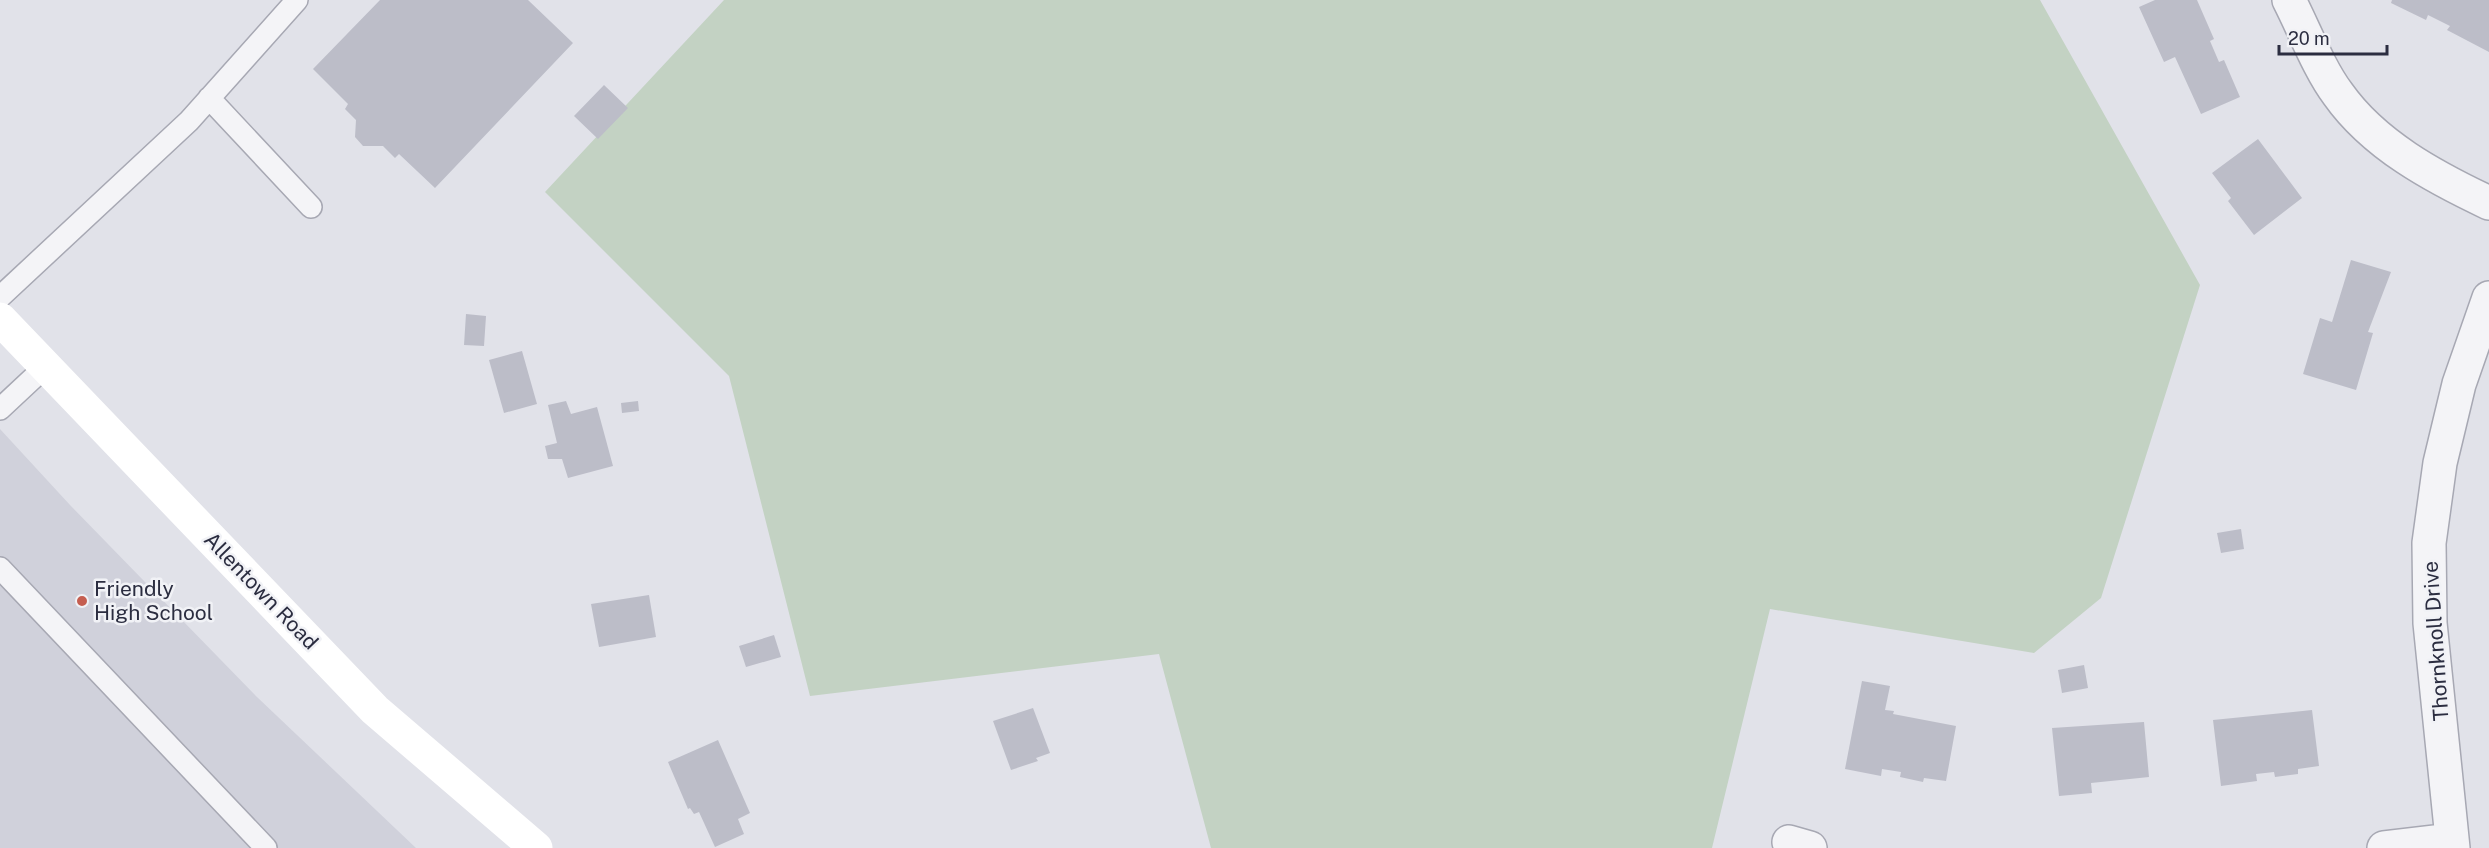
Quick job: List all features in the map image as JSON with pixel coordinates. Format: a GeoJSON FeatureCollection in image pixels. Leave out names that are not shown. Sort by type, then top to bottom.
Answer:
{"type":"FeatureCollection","features":[{"type":"Feature","properties":{"kind":"main road","name":"Allentown Road"},"geometry":{"type":"LineString","coordinates":[[0,319],[375,710],[536,848]]}},
{"type":"Feature","properties":{"kind":"street"},"geometry":{"type":"LineString","coordinates":[[2289,0],[2337,94],[2382,141],[2435,177],[2489,203]]}},
{"type":"Feature","properties":{"kind":"street","name":"Thornknoll Drive"},"geometry":{"type":"LineString","coordinates":[[2452,844],[2430,623],[2429,543],[2440,463],[2459,384],[2489,298]]}},
{"type":"Feature","properties":{"kind":"street"},"geometry":{"type":"LineString","coordinates":[[2384,848],[2452,844]]}},
{"type":"Feature","properties":{"kind":"lane"},"geometry":{"type":"LineString","coordinates":[[0,297],[189,121],[297,0]]}},
{"type":"Feature","properties":{"kind":"lane"},"geometry":{"type":"LineString","coordinates":[[209,98],[311,207]]}},
{"type":"Feature","properties":{"kind":"lane"},"geometry":{"type":"LineString","coordinates":[[0,409],[45,367]]}},
{"type":"Feature","properties":{"kind":"lane"},"geometry":{"type":"LineString","coordinates":[[0,568],[267,848]]}},
{"type":"Feature","properties":{"kind":"shaded area","name":"Friendly High School"},"geometry":{"type":"Polygon","coordinates":[[[0,429],[70,505],[257,697],[416,848],[0,848],[0,429]]]}},
{"type":"Feature","properties":{"kind":"green space"},"geometry":{"type":"Polygon","coordinates":[[[724,0],[2040,0],[2200,285],[2101,598],[2034,653],[1770,609],[1712,848],[1211,848],[1159,654],[810,696],[729,376],[545,192],[724,0]]]}},
{"type":"Feature","properties":{"kind":"building"},"geometry":{"type":"Polygon","coordinates":[[[380,0],[528,0],[573,43],[435,188],[399,154],[395,158],[383,146],[363,146],[355,137],[356,120],[345,109],[348,104],[313,69],[380,0]]]}},
{"type":"Feature","properties":{"kind":"building"},"geometry":{"type":"Polygon","coordinates":[[[2155,0],[2197,0],[2214,39],[2210,41],[2219,62],[2224,60],[2240,97],[2201,114],[2175,57],[2164,62],[2139,7],[2155,0]]]}},
{"type":"Feature","properties":{"kind":"building"},"geometry":{"type":"Polygon","coordinates":[[[2392,0],[2489,0],[2489,52],[2447,30],[2450,26],[2428,15],[2426,20],[2391,3],[2392,0]]]}},
{"type":"Feature","properties":{"kind":"building"},"geometry":{"type":"Polygon","coordinates":[[[604,85],[628,108],[598,139],[574,116],[604,85]]]}},
{"type":"Feature","properties":{"kind":"building"},"geometry":{"type":"Polygon","coordinates":[[[2258,139],[2302,198],[2254,235],[2228,201],[2231,198],[2212,173],[2258,139]]]}},
{"type":"Feature","properties":{"kind":"building"},"geometry":{"type":"Polygon","coordinates":[[[2351,260],[2391,272],[2368,332],[2373,333],[2356,390],[2303,374],[2320,318],[2332,322],[2351,260]]]}},
{"type":"Feature","properties":{"kind":"building"},"geometry":{"type":"Polygon","coordinates":[[[466,314],[486,316],[484,346],[464,345],[466,314]]]}},
{"type":"Feature","properties":{"kind":"building"},"geometry":{"type":"Polygon","coordinates":[[[522,351],[537,404],[504,413],[489,360],[522,351]]]}},
{"type":"Feature","properties":{"kind":"building"},"geometry":{"type":"Polygon","coordinates":[[[566,401],[571,414],[597,407],[613,466],[568,478],[562,459],[548,459],[545,446],[557,443],[548,405],[566,401]]]}},
{"type":"Feature","properties":{"kind":"building"},"geometry":{"type":"Polygon","coordinates":[[[638,401],[639,411],[622,413],[621,403],[638,401]]]}},
{"type":"Feature","properties":{"kind":"building"},"geometry":{"type":"Polygon","coordinates":[[[2241,529],[2244,549],[2221,553],[2217,533],[2241,529]]]}},
{"type":"Feature","properties":{"kind":"building"},"geometry":{"type":"Polygon","coordinates":[[[649,595],[656,637],[599,647],[591,604],[649,595]]]}},
{"type":"Feature","properties":{"kind":"building"},"geometry":{"type":"Polygon","coordinates":[[[774,635],[781,657],[746,667],[739,646],[774,635]]]}},
{"type":"Feature","properties":{"kind":"building"},"geometry":{"type":"Polygon","coordinates":[[[2084,665],[2088,688],[2062,693],[2058,670],[2084,665]]]}},
{"type":"Feature","properties":{"kind":"building"},"geometry":{"type":"Polygon","coordinates":[[[1862,681],[1890,686],[1885,710],[1894,711],[1893,714],[1956,726],[1946,781],[1924,778],[1923,782],[1900,777],[1901,772],[1882,769],[1881,776],[1845,769],[1862,681]]]}},
{"type":"Feature","properties":{"kind":"building"},"geometry":{"type":"Polygon","coordinates":[[[1033,708],[1050,753],[1036,758],[1038,761],[1011,770],[993,721],[1033,708]]]}},
{"type":"Feature","properties":{"kind":"building"},"geometry":{"type":"Polygon","coordinates":[[[2312,710],[2319,766],[2298,769],[2298,774],[2275,777],[2274,772],[2256,774],[2257,781],[2221,786],[2213,720],[2312,710]]]}},
{"type":"Feature","properties":{"kind":"building"},"geometry":{"type":"Polygon","coordinates":[[[2144,722],[2149,777],[2091,783],[2092,793],[2059,796],[2052,728],[2144,722]]]}},
{"type":"Feature","properties":{"kind":"building"},"geometry":{"type":"Polygon","coordinates":[[[718,740],[750,813],[738,819],[744,834],[715,847],[699,812],[694,814],[690,808],[688,809],[668,762],[718,740]]]}},
{"type":"Feature","properties":{"kind":"place","name":"Friendly High School"},"geometry":{"type":"Point","coordinates":[82,601]}}]}
